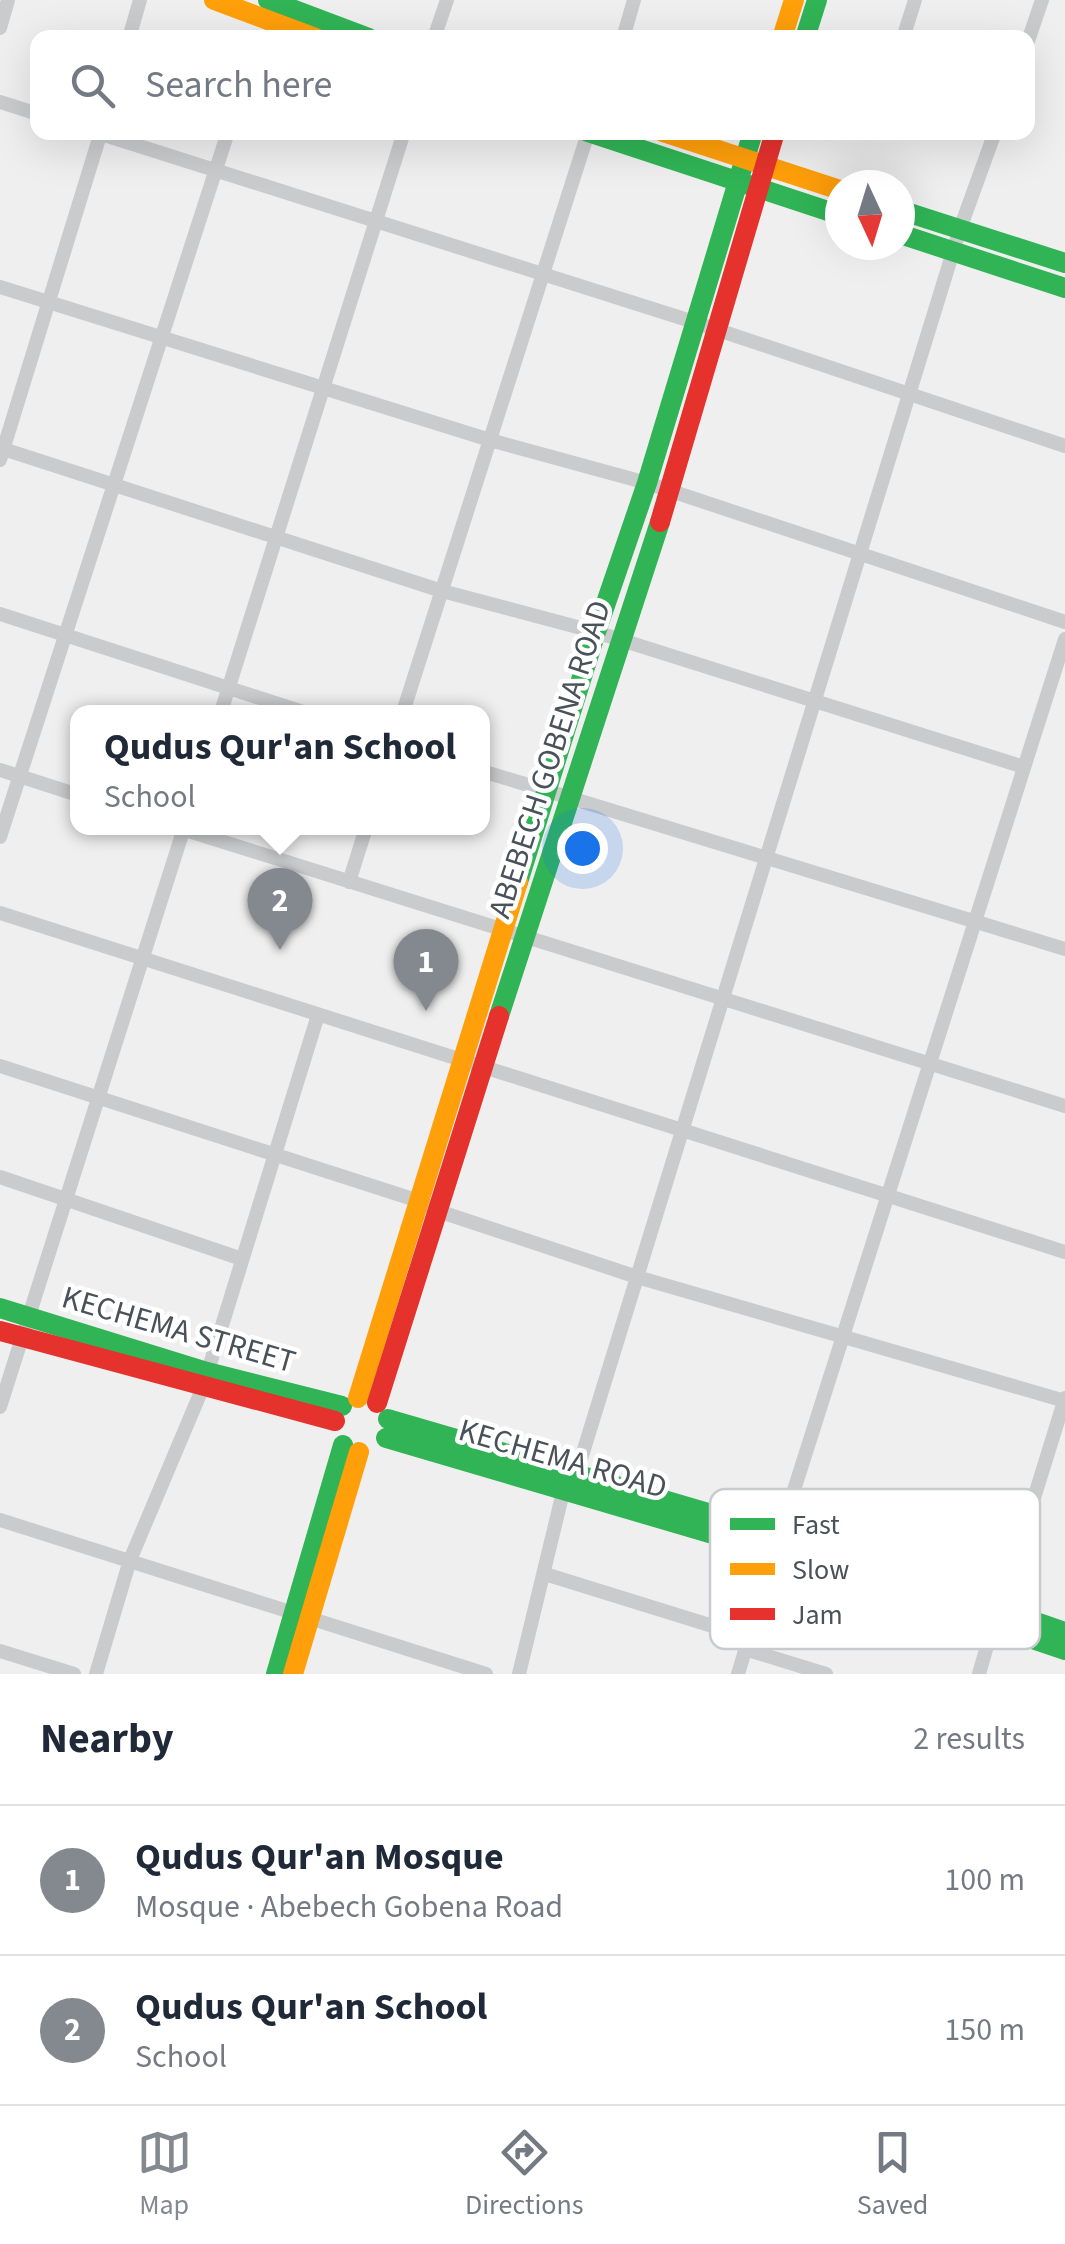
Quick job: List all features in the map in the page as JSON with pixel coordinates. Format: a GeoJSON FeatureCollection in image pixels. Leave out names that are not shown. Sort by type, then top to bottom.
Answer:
{"type":"FeatureCollection","features":[{"type":"Feature","properties":{"kind":"street"},"geometry":{"type":"LineString","coordinates":[[0,28],[8,0]]}},
{"type":"Feature","properties":{"kind":"street"},"geometry":{"type":"LineString","coordinates":[[131,30],[140,0]]}},
{"type":"Feature","properties":{"kind":"street"},"geometry":{"type":"LineString","coordinates":[[214,0],[338,30]]}},
{"type":"Feature","properties":{"kind":"street"},"geometry":{"type":"LineString","coordinates":[[437,30],[447,0]]}},
{"type":"Feature","properties":{"kind":"street"},"geometry":{"type":"LineString","coordinates":[[625,30],[634,0]]}},
{"type":"Feature","properties":{"kind":"street"},"geometry":{"type":"LineString","coordinates":[[785,30],[794,0]]}},
{"type":"Feature","properties":{"kind":"street"},"geometry":{"type":"LineString","coordinates":[[808,30],[817,0]]}},
{"type":"Feature","properties":{"kind":"street"},"geometry":{"type":"LineString","coordinates":[[906,30],[915,0]]}},
{"type":"Feature","properties":{"kind":"street"},"geometry":{"type":"LineString","coordinates":[[1032,30],[1042,0]]}},
{"type":"Feature","properties":{"kind":"street"},"geometry":{"type":"LineString","coordinates":[[266,11],[301,30]]}},
{"type":"Feature","properties":{"kind":"street"},"geometry":{"type":"LineString","coordinates":[[0,102],[30,111]]}},
{"type":"Feature","properties":{"kind":"street"},"geometry":{"type":"LineString","coordinates":[[97,140],[1,452],[442,591],[596,632],[1024,766]]}},
{"type":"Feature","properties":{"kind":"street"},"geometry":{"type":"LineString","coordinates":[[121,140],[694,322],[1065,446]]}},
{"type":"Feature","properties":{"kind":"street"},"geometry":{"type":"LineString","coordinates":[[0,837],[226,140]]}},
{"type":"Feature","properties":{"kind":"street"},"geometry":{"type":"LineString","coordinates":[[222,705],[401,140]]}},
{"type":"Feature","properties":{"kind":"street"},"geometry":{"type":"LineString","coordinates":[[405,705],[586,140]]}},
{"type":"Feature","properties":{"kind":"street"},"geometry":{"type":"LineString","coordinates":[[610,140],[825,210]]}},
{"type":"Feature","properties":{"kind":"street"},"geometry":{"type":"LineString","coordinates":[[688,140],[825,185]]}},
{"type":"Feature","properties":{"kind":"street","name":"ABEBECH GOBENA ROAD"},"geometry":{"type":"LineString","coordinates":[[754,140],[755,162]]}},
{"type":"Feature","properties":{"kind":"street","name":"ABEBECH GOBENA ROAD"},"geometry":{"type":"LineString","coordinates":[[364,1414],[557,794],[596,632],[647,484],[694,322],[755,162],[770,140]]}},
{"type":"Feature","properties":{"kind":"street"},"geometry":{"type":"LineString","coordinates":[[520,1674],[570,1480],[637,1277],[960,230],[992,140]]}},
{"type":"Feature","properties":{"kind":"street","name":"ABEBECH GOBENA ROAD"},"geometry":{"type":"LineString","coordinates":[[557,794],[670,491],[717,330],[748,185]]}},
{"type":"Feature","properties":{"kind":"street"},"geometry":{"type":"LineString","coordinates":[[915,215],[1065,263]]}},
{"type":"Feature","properties":{"kind":"street"},"geometry":{"type":"LineString","coordinates":[[915,239],[1065,288]]}},
{"type":"Feature","properties":{"kind":"street"},"geometry":{"type":"LineString","coordinates":[[0,287],[490,440],[670,491],[1065,622]]}},
{"type":"Feature","properties":{"kind":"street"},"geometry":{"type":"LineString","coordinates":[[0,614],[281,705]]}},
{"type":"Feature","properties":{"kind":"street"},"geometry":{"type":"LineString","coordinates":[[794,1489],[1065,640]]}},
{"type":"Feature","properties":{"kind":"street"},"geometry":{"type":"LineString","coordinates":[[0,770],[70,792]]}},
{"type":"Feature","properties":{"kind":"street"},"geometry":{"type":"LineString","coordinates":[[490,773],[1065,949]]}},
{"type":"Feature","properties":{"kind":"street"},"geometry":{"type":"LineString","coordinates":[[0,1407],[180,835]]}},
{"type":"Feature","properties":{"kind":"street"},"geometry":{"type":"LineString","coordinates":[[204,835],[1065,1106]]}},
{"type":"Feature","properties":{"kind":"street"},"geometry":{"type":"LineString","coordinates":[[349,882],[364,835]]}},
{"type":"Feature","properties":{"kind":"street"},"geometry":{"type":"LineString","coordinates":[[0,913],[1065,1252]]}},
{"type":"Feature","properties":{"kind":"street"},"geometry":{"type":"LineString","coordinates":[[96,1674],[130,1560],[205,1380],[318,1015]]}},
{"type":"Feature","properties":{"kind":"street"},"geometry":{"type":"LineString","coordinates":[[0,1066],[637,1277],[1065,1400],[1037,1489]]}},
{"type":"Feature","properties":{"kind":"street"},"geometry":{"type":"LineString","coordinates":[[0,1178],[242,1259]]}},
{"type":"Feature","properties":{"kind":"street","name":"KECHEMA STREET"},"geometry":{"type":"LineString","coordinates":[[0,1308],[205,1380]]}},
{"type":"Feature","properties":{"kind":"street","name":"KECHEMA STREET"},"geometry":{"type":"LineString","coordinates":[[0,1331],[364,1414]]}},
{"type":"Feature","properties":{"kind":"street"},"geometry":{"type":"LineString","coordinates":[[364,1414],[377,1447],[351,1448],[338,1438],[364,1414]]}},
{"type":"Feature","properties":{"kind":"street","name":"KECHEMA ROAD"},"geometry":{"type":"LineString","coordinates":[[364,1414],[710,1523]]}},
{"type":"Feature","properties":{"kind":"street"},"geometry":{"type":"LineString","coordinates":[[293,1674],[304,1615],[351,1448]]}},
{"type":"Feature","properties":{"kind":"street"},"geometry":{"type":"LineString","coordinates":[[0,1520],[486,1674]]}},
{"type":"Feature","properties":{"kind":"street"},"geometry":{"type":"LineString","coordinates":[[545,1574],[710,1630]]}},
{"type":"Feature","properties":{"kind":"street"},"geometry":{"type":"LineString","coordinates":[[276,1674],[304,1615]]}},
{"type":"Feature","properties":{"kind":"street","name":"KECHEMA ROAD"},"geometry":{"type":"LineString","coordinates":[[1040,1626],[1065,1632]]}},
{"type":"Feature","properties":{"kind":"street","name":"KECHEMA ROAD"},"geometry":{"type":"LineString","coordinates":[[1040,1638],[1065,1650]]}},
{"type":"Feature","properties":{"kind":"street"},"geometry":{"type":"LineString","coordinates":[[738,1674],[745,1649]]}},
{"type":"Feature","properties":{"kind":"street"},"geometry":{"type":"LineString","coordinates":[[762,1649],[826,1674]]}},
{"type":"Feature","properties":{"kind":"street"},"geometry":{"type":"LineString","coordinates":[[979,1674],[987,1649]]}},
{"type":"Feature","properties":{"kind":"street"},"geometry":{"type":"LineString","coordinates":[[0,1651],[74,1674]]}},
{"type":"Feature","properties":{"kind":"traffic: fast"},"geometry":{"type":"LineString","coordinates":[[268,0],[348,30]]}},
{"type":"Feature","properties":{"kind":"traffic: fast"},"geometry":{"type":"LineString","coordinates":[[808,30],[817,0]]}},
{"type":"Feature","properties":{"kind":"traffic: fast"},"geometry":{"type":"LineString","coordinates":[[612,140],[825,210]]}},
{"type":"Feature","properties":{"kind":"traffic: fast"},"geometry":{"type":"LineString","coordinates":[[518,882],[647,483],[751,140]]}},
{"type":"Feature","properties":{"kind":"traffic: fast"},"geometry":{"type":"LineString","coordinates":[[915,215],[1065,263]]}},
{"type":"Feature","properties":{"kind":"traffic: fast"},"geometry":{"type":"LineString","coordinates":[[915,239],[1065,288]]}},
{"type":"Feature","properties":{"kind":"traffic: fast"},"geometry":{"type":"LineString","coordinates":[[499,1016],[660,522]]}},
{"type":"Feature","properties":{"kind":"traffic: fast"},"geometry":{"type":"LineString","coordinates":[[0,1308],[207,1372],[342,1406]]}},
{"type":"Feature","properties":{"kind":"traffic: fast"},"geometry":{"type":"LineString","coordinates":[[388,1419],[710,1513]]}},
{"type":"Feature","properties":{"kind":"traffic: fast"},"geometry":{"type":"LineString","coordinates":[[386,1438],[710,1533]]}},
{"type":"Feature","properties":{"kind":"traffic: fast"},"geometry":{"type":"LineString","coordinates":[[276,1674],[343,1445]]}},
{"type":"Feature","properties":{"kind":"traffic: fast"},"geometry":{"type":"LineString","coordinates":[[1040,1623],[1065,1632]]}},
{"type":"Feature","properties":{"kind":"traffic: fast"},"geometry":{"type":"LineString","coordinates":[[1040,1642],[1065,1650]]}},
{"type":"Feature","properties":{"kind":"traffic: slow"},"geometry":{"type":"LineString","coordinates":[[214,0],[295,30]]}},
{"type":"Feature","properties":{"kind":"traffic: slow"},"geometry":{"type":"LineString","coordinates":[[785,30],[794,0]]}},
{"type":"Feature","properties":{"kind":"traffic: slow"},"geometry":{"type":"LineString","coordinates":[[687,140],[825,185]]}},
{"type":"Feature","properties":{"kind":"traffic: slow"},"geometry":{"type":"LineString","coordinates":[[358,1398],[518,882]]}},
{"type":"Feature","properties":{"kind":"traffic: slow"},"geometry":{"type":"LineString","coordinates":[[293,1674],[359,1452]]}},
{"type":"Feature","properties":{"kind":"traffic: jam"},"geometry":{"type":"LineString","coordinates":[[660,522],[773,140]]}},
{"type":"Feature","properties":{"kind":"traffic: jam"},"geometry":{"type":"LineString","coordinates":[[377,1403],[499,1016]]}},
{"type":"Feature","properties":{"kind":"traffic: jam"},"geometry":{"type":"LineString","coordinates":[[0,1331],[335,1421]]}},
{"type":"Feature","properties":{"kind":"place","name":"Qudus Qur'an School"},"geometry":{"type":"Point","coordinates":[280,950]}},
{"type":"Feature","properties":{"kind":"place","name":"Qudus Qur'an Mosque"},"geometry":{"type":"Point","coordinates":[426,1011]}}]}
